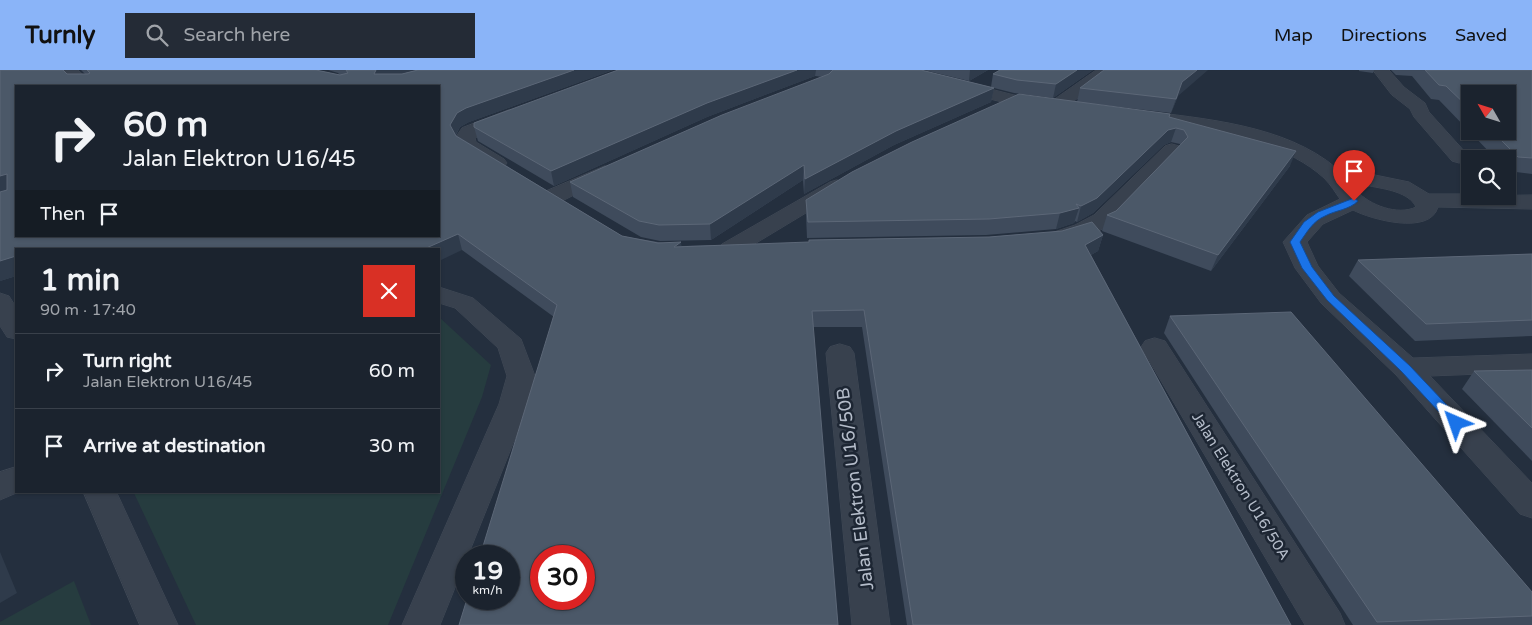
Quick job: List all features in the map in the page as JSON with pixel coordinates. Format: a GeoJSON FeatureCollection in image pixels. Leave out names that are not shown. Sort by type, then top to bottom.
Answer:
{"type":"FeatureCollection","features":[{"type":"Feature","properties":{"kind":"street"},"geometry":{"type":"LineString","coordinates":[[68,70],[85,85]]}},
{"type":"Feature","properties":{"kind":"street"},"geometry":{"type":"LineString","coordinates":[[1056,106],[1107,70]]}},
{"type":"Feature","properties":{"kind":"street"},"geometry":{"type":"LineString","coordinates":[[1381,70],[1392,88],[1406,100],[1419,107],[1420,113],[1459,157]]}},
{"type":"Feature","properties":{"kind":"street"},"geometry":{"type":"LineString","coordinates":[[901,71],[1014,100],[1085,109]]}},
{"type":"Feature","properties":{"kind":"street"},"geometry":{"type":"LineString","coordinates":[[971,89],[987,80]]}},
{"type":"Feature","properties":{"kind":"street"},"geometry":{"type":"LineString","coordinates":[[988,112],[1014,100]]}},
{"type":"Feature","properties":{"kind":"street"},"geometry":{"type":"LineString","coordinates":[[523,111],[469,132],[465,138],[468,145],[576,211]]}},
{"type":"Feature","properties":{"kind":"street"},"geometry":{"type":"LineString","coordinates":[[1132,115],[1223,129],[1266,141],[1292,151],[1358,168],[1381,182]]}},
{"type":"Feature","properties":{"kind":"street"},"geometry":{"type":"LineString","coordinates":[[1040,240],[1058,238],[1083,230],[1102,220],[1172,150]]}},
{"type":"Feature","properties":{"kind":"street"},"geometry":{"type":"LineString","coordinates":[[1292,151],[1327,170],[1350,195],[1375,211],[1395,216],[1413,216],[1426,210],[1427,206],[1424,200]]}},
{"type":"Feature","properties":{"kind":"street"},"geometry":{"type":"LineString","coordinates":[[535,186],[624,164]]}},
{"type":"Feature","properties":{"kind":"street"},"geometry":{"type":"LineString","coordinates":[[769,248],[720,249],[852,178]]}},
{"type":"Feature","properties":{"kind":"street"},"geometry":{"type":"LineString","coordinates":[[1532,202],[1424,200],[1406,189],[1381,182],[1353,182],[1350,195],[1341,208],[1321,214],[1308,224],[1295,242],[1307,268],[1330,298],[1406,368],[1532,505]]}},
{"type":"Feature","properties":{"kind":"street"},"geometry":{"type":"LineString","coordinates":[[15,294],[0,300],[15,329]]}},
{"type":"Feature","properties":{"kind":"street"},"geometry":{"type":"LineString","coordinates":[[422,625],[514,404],[521,376],[511,345],[464,303],[440,295]]}},
{"type":"Feature","properties":{"kind":"street","name":"Jalan Elektron U16/50A"},"geometry":{"type":"LineString","coordinates":[[1156,347],[1326,625]]}},
{"type":"Feature","properties":{"kind":"street","name":"Jalan Elektron U16/50B"},"geometry":{"type":"LineString","coordinates":[[840,353],[871,625]]}},
{"type":"Feature","properties":{"kind":"street"},"geometry":{"type":"LineString","coordinates":[[1406,368],[1532,363]]}},
{"type":"Feature","properties":{"kind":"street"},"geometry":{"type":"LineString","coordinates":[[0,486],[15,479]]}},
{"type":"Feature","properties":{"kind":"street"},"geometry":{"type":"LineString","coordinates":[[100,493],[159,625]]}},
{"type":"Feature","properties":{"kind":"green space"},"geometry":{"type":"Polygon","coordinates":[[[440,318],[491,365],[482,397],[388,625],[196,625],[134,493],[440,493],[440,318]]]}},
{"type":"Feature","properties":{"kind":"green space"},"geometry":{"type":"Polygon","coordinates":[[[74,581],[91,625],[0,625],[0,622],[74,581]]]}},
{"type":"Feature","properties":{"kind":"building"},"geometry":{"type":"Polygon","coordinates":[[[0,70],[63,70],[67,74],[88,74],[90,73],[87,70],[316,70],[340,75],[348,73],[346,70],[376,70],[374,74],[402,74],[418,70],[574,70],[466,108],[457,113],[450,125],[456,136],[622,236],[658,243],[681,242],[674,247],[809,242],[809,240],[989,237],[1062,231],[1092,222],[1103,235],[1085,245],[1291,625],[913,625],[864,310],[812,311],[838,625],[459,625],[464,610],[520,610],[520,545],[483,545],[557,305],[458,234],[426,248],[15,248],[15,256],[0,261],[0,192],[7,190],[7,174],[0,176],[0,70]]]}},
{"type":"Feature","properties":{"kind":"building"},"geometry":{"type":"Polygon","coordinates":[[[618,70],[797,70],[707,103],[551,171],[474,127],[474,123],[618,70]]]}},
{"type":"Feature","properties":{"kind":"building"},"geometry":{"type":"Polygon","coordinates":[[[833,70],[921,70],[994,88],[896,131],[805,179],[804,165],[710,224],[659,225],[639,221],[570,182],[722,115],[829,74],[833,70]]]}},
{"type":"Feature","properties":{"kind":"building"},"geometry":{"type":"Polygon","coordinates":[[[1000,70],[1077,70],[1056,84],[1017,80],[993,74],[1000,70]]]}},
{"type":"Feature","properties":{"kind":"building"},"geometry":{"type":"Polygon","coordinates":[[[1104,70],[1197,70],[1182,82],[1176,99],[1080,88],[1104,70]]]}},
{"type":"Feature","properties":{"kind":"building"},"geometry":{"type":"Polygon","coordinates":[[[1425,70],[1532,70],[1532,158],[1518,157],[1516,150],[1511,150],[1501,140],[1516,140],[1516,85],[1461,85],[1461,100],[1446,86],[1439,85],[1425,70]]]}},
{"type":"Feature","properties":{"kind":"building"},"geometry":{"type":"Polygon","coordinates":[[[1019,94],[1170,114],[1169,117],[1296,151],[1218,255],[1107,215],[1116,211],[1188,137],[1184,130],[1176,128],[1168,130],[1097,198],[1081,206],[1076,204],[1079,208],[1060,213],[989,219],[808,222],[806,200],[852,172],[912,142],[1019,94]]]}},
{"type":"Feature","properties":{"kind":"building"},"geometry":{"type":"Polygon","coordinates":[[[1532,254],[1532,320],[1426,324],[1358,260],[1532,254]]]}},
{"type":"Feature","properties":{"kind":"building"},"geometry":{"type":"Polygon","coordinates":[[[1291,312],[1532,592],[1532,616],[1377,622],[1170,316],[1291,312]]]}},
{"type":"Feature","properties":{"kind":"building"},"geometry":{"type":"Polygon","coordinates":[[[1532,370],[1532,428],[1474,371],[1532,370]]]}},
{"type":"Feature","properties":{"kind":"route"},"geometry":{"type":"LineString","coordinates":[[1354,201],[1341,208],[1321,214],[1308,224],[1295,242],[1307,268],[1330,298],[1406,368],[1456,423]]}}]}
